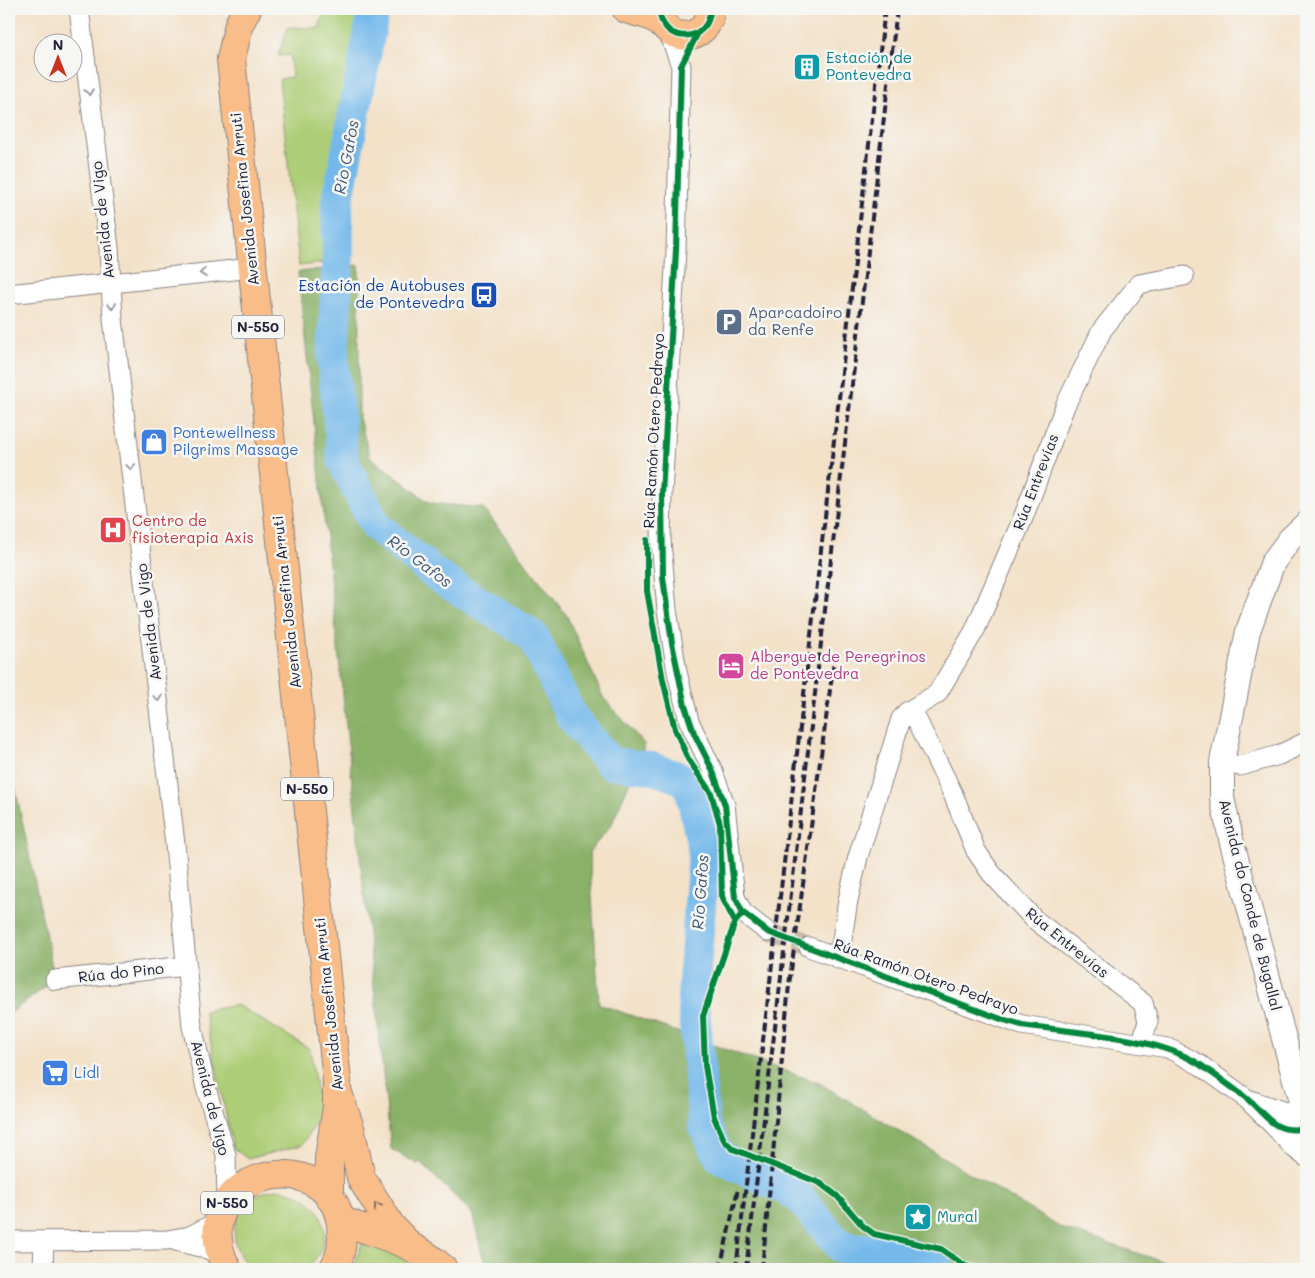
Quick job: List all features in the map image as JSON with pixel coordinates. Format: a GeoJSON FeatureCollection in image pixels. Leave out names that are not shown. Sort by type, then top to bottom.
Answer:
{"type":"FeatureCollection","features":[{"type":"Feature","properties":{"kind":"main road"},"geometry":{"type":"LineString","coordinates":[[224,9],[223,45],[231,59]]}},
{"type":"Feature","properties":{"kind":"main road","name":"Avenida Josefina Arruti"},"geometry":{"type":"LineString","coordinates":[[247,9],[239,24],[231,59],[338,1093],[332,1124],[328,1163],[335,1208]]}},
{"type":"Feature","properties":{"kind":"main road"},"geometry":{"type":"LineString","coordinates":[[626,9],[663,21],[684,36],[705,20]]}},
{"type":"Feature","properties":{"kind":"main road"},"geometry":{"type":"LineString","coordinates":[[338,1093],[350,1128],[361,1178],[391,1226],[443,1269]]}},
{"type":"Feature","properties":{"kind":"main road","name":"N-550"},"geometry":{"type":"LineString","coordinates":[[286,1174],[313,1151],[332,1124]]}},
{"type":"Feature","properties":{"kind":"main road","name":"N-550"},"geometry":{"type":"LineString","coordinates":[[224,1263],[217,1239],[223,1212],[238,1190],[252,1180],[269,1175],[286,1174],[302,1178],[317,1185],[335,1208],[343,1236],[341,1252],[333,1269]]}},
{"type":"Feature","properties":{"kind":"main road"},"geometry":{"type":"LineString","coordinates":[[335,1208],[413,1246]]}},
{"type":"Feature","properties":{"kind":"street","name":"Avenida de Vigo"},"geometry":{"type":"LineString","coordinates":[[79,9],[109,248],[110,283],[175,844],[192,1026],[198,1059],[226,1155],[223,1212]]}},
{"type":"Feature","properties":{"kind":"street","name":"Rúa Ramón Otero Pedrayo"},"geometry":{"type":"LineString","coordinates":[[681,66],[705,20]]}},
{"type":"Feature","properties":{"kind":"street","name":"Rúa Ramón Otero Pedrayo"},"geometry":{"type":"LineString","coordinates":[[663,21],[681,66],[676,250],[662,494],[663,577],[672,643],[685,706],[694,733],[712,769],[724,806],[735,897],[743,913],[768,932]]}},
{"type":"Feature","properties":{"kind":"street"},"geometry":{"type":"LineString","coordinates":[[9,294],[252,268]]}},
{"type":"Feature","properties":{"kind":"street","name":"Rúa Entrevías"},"geometry":{"type":"LineString","coordinates":[[1142,1042],[1148,1021],[1143,1003],[1034,919],[992,873],[976,850],[953,794],[916,718],[907,712],[937,694],[975,630],[1023,518],[1065,406],[1102,330],[1139,284],[1184,276]]}},
{"type":"Feature","properties":{"kind":"street","name":"Avenida do Conde de Bugallal"},"geometry":{"type":"LineString","coordinates":[[1306,524],[1290,539],[1273,562],[1248,631],[1222,762],[1222,798],[1231,839],[1306,1120]]}},
{"type":"Feature","properties":{"kind":"street"},"geometry":{"type":"LineString","coordinates":[[838,959],[848,900],[858,857],[897,729],[907,712]]}},
{"type":"Feature","properties":{"kind":"street"},"geometry":{"type":"LineString","coordinates":[[1222,762],[1240,766],[1279,755],[1306,742]]}},
{"type":"Feature","properties":{"kind":"street","name":"Rúa Ramón Otero Pedrayo"},"geometry":{"type":"LineString","coordinates":[[809,947],[1022,1025],[1142,1042],[1168,1048],[1182,1054],[1248,1099],[1294,1148],[1306,1157]]}},
{"type":"Feature","properties":{"kind":"street","name":"Rúa do Pino"},"geometry":{"type":"LineString","coordinates":[[56,980],[186,966]]}},
{"type":"Feature","properties":{"kind":"street"},"geometry":{"type":"LineString","coordinates":[[1270,1106],[1296,1080]]}},
{"type":"Feature","properties":{"kind":"street","name":"Rúa Ramón Otero Pedrayo"},"geometry":{"type":"LineString","coordinates":[[1248,1099],[1306,1120]]}},
{"type":"Feature","properties":{"kind":"street"},"geometry":{"type":"LineString","coordinates":[[1274,1125],[1290,1130],[1306,1128]]}},
{"type":"Feature","properties":{"kind":"street"},"geometry":{"type":"LineString","coordinates":[[168,1240],[190,1236],[223,1212]]}},
{"type":"Feature","properties":{"kind":"street"},"geometry":{"type":"LineString","coordinates":[[9,1241],[168,1240],[190,1243],[208,1249],[224,1263]]}},
{"type":"Feature","properties":{"kind":"street"},"geometry":{"type":"LineString","coordinates":[[43,1269],[44,1241]]}},
{"type":"Feature","properties":{"kind":"green space"},"geometry":{"type":"Polygon","coordinates":[[[325,9],[367,9],[332,192],[333,262],[299,266],[279,79],[292,77],[290,55],[278,56],[288,27],[319,28],[325,9]]]}},
{"type":"Feature","properties":{"kind":"green space"},"geometry":{"type":"Polygon","coordinates":[[[359,265],[359,418],[370,457],[430,503],[483,508],[567,616],[603,697],[645,745],[612,824],[589,852],[599,1004],[819,1083],[1061,1228],[1170,1264],[1170,1269],[486,1269],[472,1213],[420,1162],[417,1164],[391,1149],[298,272],[359,265]]]}},
{"type":"Feature","properties":{"kind":"green space"},"geometry":{"type":"Polygon","coordinates":[[[9,757],[55,980],[9,1014],[9,757]]]}},
{"type":"Feature","properties":{"kind":"green space"},"geometry":{"type":"Polygon","coordinates":[[[237,1005],[310,1049],[317,1094],[324,1091],[324,1109],[302,1145],[248,1159],[233,1148],[204,1011],[237,1005]]]}},
{"type":"Feature","properties":{"kind":"green space"},"geometry":{"type":"Polygon","coordinates":[[[275,1189],[291,1192],[304,1198],[315,1207],[322,1218],[325,1230],[323,1243],[317,1256],[306,1269],[252,1269],[240,1255],[236,1246],[235,1228],[241,1210],[253,1197],[275,1189]]]}},
{"type":"Feature","properties":{"kind":"green space"},"geometry":{"type":"Polygon","coordinates":[[[362,1243],[396,1255],[415,1267],[415,1269],[353,1269],[362,1243]]]}},
{"type":"Feature","properties":{"kind":"waterway","name":"Río Gafos"},"geometry":{"type":"LineString","coordinates":[[374,9],[337,204],[338,254],[333,360],[343,461],[376,526],[440,578],[533,636],[572,717],[610,763],[651,768],[689,781],[704,852],[693,997],[704,1125],[720,1157],[797,1195],[841,1247],[907,1253],[938,1269]]}},
{"type":"Feature","properties":{"kind":"tunnel"},"geometry":{"type":"LineString","coordinates":[[768,932],[809,947]]}},
{"type":"Feature","properties":{"kind":"railway"},"geometry":{"type":"LineString","coordinates":[[736,1269],[885,9]]}},
{"type":"Feature","properties":{"kind":"railway"},"geometry":{"type":"LineString","coordinates":[[746,1269],[897,9]]}},
{"type":"Feature","properties":{"kind":"railway"},"geometry":{"type":"LineString","coordinates":[[762,1269],[789,985],[835,654]]}},
{"type":"Feature","properties":{"kind":"railway"},"geometry":{"type":"LineString","coordinates":[[720,1269],[738,1189]]}},
{"type":"Feature","properties":{"kind":"cycle path"},"geometry":{"type":"LineString","coordinates":[[659,9],[662,21],[668,29],[676,34],[686,36],[695,34],[703,29],[708,20],[710,9]]}},
{"type":"Feature","properties":{"kind":"cycle path"},"geometry":{"type":"LineString","coordinates":[[699,31],[681,66],[676,250],[662,494],[663,577],[672,643],[685,706],[694,733],[712,769],[725,805],[735,897],[743,913],[768,932],[1001,1019],[1022,1025],[1138,1041],[1181,1055],[1199,1064],[1229,1085],[1278,1126],[1286,1129],[1306,1128]]}},
{"type":"Feature","properties":{"kind":"cycle path"},"geometry":{"type":"LineString","coordinates":[[647,540],[647,591],[663,680],[675,729],[688,759],[711,793],[720,824],[722,897],[735,922]]}},
{"type":"Feature","properties":{"kind":"cycle path"},"geometry":{"type":"LineString","coordinates":[[743,913],[735,922],[703,1016],[705,1066],[714,1117],[724,1140],[733,1149],[820,1183],[837,1196],[863,1226],[874,1234],[941,1249],[965,1266],[977,1269]]}},
{"type":"Feature","properties":{"kind":"place","name":"Estación de Pontevedra"},"geometry":{"type":"Point","coordinates":[807,67]}},
{"type":"Feature","properties":{"kind":"place","name":"Estación de Autobuses de Pontevedra"},"geometry":{"type":"Point","coordinates":[484,295]}},
{"type":"Feature","properties":{"kind":"place","name":"Aparcadoiro da Renfe"},"geometry":{"type":"Point","coordinates":[729,322]}},
{"type":"Feature","properties":{"kind":"place","name":"Pontewellness Pilgrims Massage"},"geometry":{"type":"Point","coordinates":[154,442]}},
{"type":"Feature","properties":{"kind":"place","name":"Centro de fisioterapia Axis"},"geometry":{"type":"Point","coordinates":[113,530]}},
{"type":"Feature","properties":{"kind":"place","name":"Albergue de Peregrinos de Pontevedra"},"geometry":{"type":"Point","coordinates":[731,666]}},
{"type":"Feature","properties":{"kind":"place","name":"Lidl"},"geometry":{"type":"Point","coordinates":[55,1073]}},
{"type":"Feature","properties":{"kind":"place","name":"Mural"},"geometry":{"type":"Point","coordinates":[918,1217]}}]}
